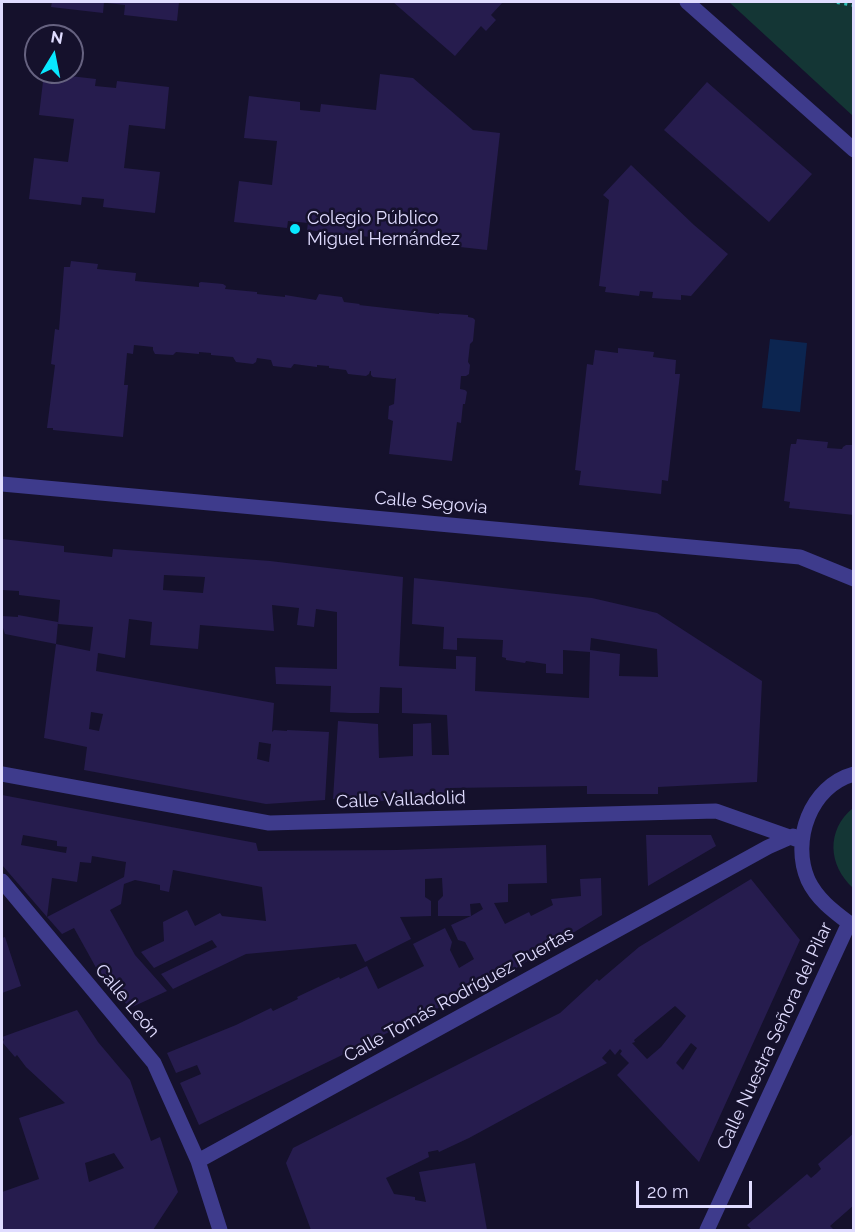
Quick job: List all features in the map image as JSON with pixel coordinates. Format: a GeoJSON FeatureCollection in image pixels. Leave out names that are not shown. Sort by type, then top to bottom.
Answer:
{"type":"FeatureCollection","features":[{"type":"Feature","properties":{"kind":"street"},"geometry":{"type":"LineString","coordinates":[[687,2],[854,150]]}},
{"type":"Feature","properties":{"kind":"street","name":"Calle Segovia"},"geometry":{"type":"LineString","coordinates":[[2,484],[800,557],[854,579]]}},
{"type":"Feature","properties":{"kind":"street","name":"Calle Valladolid"},"geometry":{"type":"LineString","coordinates":[[2,774],[269,823],[716,811],[798,837]]}},
{"type":"Feature","properties":{"kind":"street"},"geometry":{"type":"LineString","coordinates":[[851,923],[820,899],[808,880],[798,837],[810,811],[825,790],[854,774]]}},
{"type":"Feature","properties":{"kind":"street","name":"Calle Tomás Rodríguez Puertas"},"geometry":{"type":"LineString","coordinates":[[198,1161],[768,847],[798,837]]}},
{"type":"Feature","properties":{"kind":"street","name":"Calle León"},"geometry":{"type":"LineString","coordinates":[[2,881],[154,1063],[198,1161]]}},
{"type":"Feature","properties":{"kind":"street","name":"Calle Nuestra Señora del Pilar"},"geometry":{"type":"LineString","coordinates":[[706,1230],[851,923]]}},
{"type":"Feature","properties":{"kind":"street"},"geometry":{"type":"LineString","coordinates":[[198,1161],[220,1230]]}},
{"type":"Feature","properties":{"kind":"path"},"geometry":{"type":"LineString","coordinates":[[837,2],[854,5]]}},
{"type":"Feature","properties":{"kind":"green space"},"geometry":{"type":"Polygon","coordinates":[[[729,2],[853,2],[853,116],[729,2]]]}},
{"type":"Feature","properties":{"kind":"green space"},"geometry":{"type":"Polygon","coordinates":[[[853,808],[853,888],[839,869],[834,848],[838,827],[853,808]]]}},
{"type":"Feature","properties":{"kind":"water"},"geometry":{"type":"Polygon","coordinates":[[[770,339],[807,343],[800,412],[762,408],[770,339]]]}},
{"type":"Feature","properties":{"kind":"building"},"geometry":{"type":"Polygon","coordinates":[[[52,2],[104,2],[103,13],[51,7],[52,2]]]}},
{"type":"Feature","properties":{"kind":"building"},"geometry":{"type":"Polygon","coordinates":[[[107,2],[179,2],[177,21],[124,15],[125,5],[107,2]]]}},
{"type":"Feature","properties":{"kind":"building"},"geometry":{"type":"Polygon","coordinates":[[[393,2],[503,2],[491,15],[496,20],[486,31],[481,26],[455,56],[393,2]]]}},
{"type":"Feature","properties":{"kind":"building"},"geometry":{"type":"Polygon","coordinates":[[[380,74],[413,78],[473,130],[500,133],[487,250],[307,230],[308,223],[288,221],[287,228],[234,222],[239,181],[272,185],[277,141],[244,138],[249,96],[300,102],[300,110],[320,112],[321,104],[376,110],[380,74]]]}},
{"type":"Feature","properties":{"kind":"building"},"geometry":{"type":"Polygon","coordinates":[[[84,78],[96,79],[95,86],[116,88],[117,81],[169,87],[165,129],[129,125],[124,168],[160,172],[155,213],[103,207],[104,199],[82,197],[81,205],[29,199],[34,158],[68,162],[74,119],[39,115],[43,84],[84,84],[84,78]]]}},
{"type":"Feature","properties":{"kind":"building"},"geometry":{"type":"Polygon","coordinates":[[[707,82],[812,174],[769,222],[664,130],[707,82]]]}},
{"type":"Feature","properties":{"kind":"building"},"geometry":{"type":"Polygon","coordinates":[[[631,165],[728,254],[691,296],[681,295],[681,300],[652,298],[653,292],[640,291],[639,296],[605,292],[606,287],[599,286],[609,200],[603,195],[631,165]]]}},
{"type":"Feature","properties":{"kind":"building"},"geometry":{"type":"Polygon","coordinates":[[[71,261],[98,264],[97,269],[136,273],[135,281],[199,287],[201,282],[223,284],[226,286],[225,289],[257,292],[257,294],[285,297],[285,295],[316,300],[319,294],[342,297],[344,302],[359,305],[468,315],[475,320],[473,341],[470,344],[469,374],[461,376],[460,389],[467,392],[461,423],[457,422],[452,461],[389,454],[393,421],[388,419],[389,406],[394,404],[396,378],[373,377],[371,371],[366,376],[348,374],[346,370],[329,368],[329,366],[294,364],[291,368],[273,366],[271,360],[257,358],[253,364],[236,362],[233,357],[211,355],[211,353],[155,354],[153,347],[134,345],[133,354],[127,353],[124,385],[128,385],[123,437],[47,428],[55,365],[51,364],[55,329],[59,330],[64,267],[70,267],[71,261]]]}},
{"type":"Feature","properties":{"kind":"building"},"geometry":{"type":"Polygon","coordinates":[[[618,348],[654,352],[653,357],[676,360],[675,374],[680,374],[668,481],[662,480],[661,494],[579,485],[581,471],[575,470],[587,364],[593,365],[595,350],[618,353],[618,348]]]}},
{"type":"Feature","properties":{"kind":"building"},"geometry":{"type":"Polygon","coordinates":[[[797,439],[828,442],[827,448],[842,449],[846,445],[854,445],[854,515],[789,508],[790,502],[784,501],[790,449],[791,444],[796,444],[797,439]]]}},
{"type":"Feature","properties":{"kind":"building"},"geometry":{"type":"Polygon","coordinates":[[[2,539],[64,546],[64,552],[112,557],[113,549],[270,561],[403,577],[399,666],[456,669],[456,656],[476,657],[475,691],[589,698],[590,652],[563,650],[563,674],[546,673],[546,664],[506,660],[502,657],[503,640],[457,638],[457,650],[443,649],[444,627],[412,624],[414,578],[592,598],[657,613],[762,681],[757,782],[658,787],[658,794],[587,794],[587,786],[450,788],[449,798],[379,801],[379,798],[333,799],[338,721],[378,724],[379,758],[413,756],[413,724],[431,723],[432,755],[449,755],[447,715],[402,713],[402,688],[380,687],[379,713],[350,713],[330,712],[331,686],[276,684],[275,667],[337,669],[337,612],[316,609],[314,627],[297,625],[299,608],[272,605],[274,631],[200,625],[198,649],[150,645],[152,622],[129,619],[125,658],[98,653],[96,671],[274,703],[272,732],[287,730],[329,732],[325,800],[266,804],[84,770],[87,747],[44,738],[56,644],[90,651],[93,627],[58,624],[60,600],[19,595],[19,591],[2,590],[2,539]],[[164,575],[163,590],[203,593],[205,577],[164,575]],[[591,638],[590,650],[620,654],[619,676],[658,677],[657,649],[591,638]],[[91,712],[89,729],[99,731],[103,714],[91,712]],[[259,742],[257,759],[269,762],[271,744],[259,742]]]}},
{"type":"Feature","properties":{"kind":"building"},"geometry":{"type":"Polygon","coordinates":[[[18,615],[58,622],[56,644],[5,634],[2,616],[18,617],[18,615]]]}},
{"type":"Feature","properties":{"kind":"building"},"geometry":{"type":"Polygon","coordinates":[[[2,795],[256,843],[258,851],[396,850],[546,845],[547,883],[508,884],[508,902],[494,903],[505,924],[529,912],[531,916],[553,905],[551,899],[581,896],[580,879],[601,878],[602,915],[514,971],[199,1125],[180,1083],[201,1074],[197,1065],[176,1073],[167,1053],[271,1008],[273,1011],[298,999],[297,997],[367,966],[378,989],[424,966],[413,944],[445,928],[452,942],[450,950],[459,968],[474,959],[465,942],[458,940],[451,925],[471,916],[438,916],[438,901],[443,896],[442,878],[425,879],[425,897],[431,901],[431,916],[400,917],[411,939],[365,962],[356,944],[246,954],[173,989],[161,974],[217,947],[212,940],[154,968],[141,952],[164,941],[163,922],[187,910],[195,926],[220,913],[222,916],[266,921],[262,887],[173,870],[169,892],[160,890],[160,885],[135,880],[124,884],[121,904],[110,910],[135,955],[167,991],[130,1008],[99,973],[74,928],[62,934],[47,917],[2,865],[2,795]],[[23,835],[21,845],[66,853],[67,847],[57,846],[57,841],[23,835]],[[92,856],[91,863],[80,862],[77,882],[52,878],[47,917],[124,877],[126,862],[92,856]],[[480,903],[470,904],[471,916],[483,909],[480,903]]]}},
{"type":"Feature","properties":{"kind":"building"},"geometry":{"type":"Polygon","coordinates":[[[646,835],[711,835],[716,846],[648,886],[646,835]]]}},
{"type":"Feature","properties":{"kind":"building"},"geometry":{"type":"Polygon","coordinates":[[[751,879],[800,940],[699,1162],[617,1075],[629,1063],[620,1054],[622,1051],[620,1049],[615,1055],[610,1049],[602,1058],[607,1063],[469,1138],[439,1152],[438,1150],[428,1152],[429,1157],[386,1178],[394,1194],[415,1197],[415,1200],[426,1202],[419,1172],[475,1163],[487,1230],[311,1230],[286,1163],[293,1148],[560,1013],[597,979],[599,981],[639,947],[751,879]],[[675,1006],[632,1043],[647,1059],[661,1047],[686,1016],[675,1006]],[[691,1043],[676,1063],[683,1070],[697,1048],[691,1043]]]}},
{"type":"Feature","properties":{"kind":"building"},"geometry":{"type":"Polygon","coordinates":[[[5,937],[21,986],[2,993],[2,938],[5,937]]]}},
{"type":"Feature","properties":{"kind":"building"},"geometry":{"type":"Polygon","coordinates":[[[77,1010],[98,1042],[130,1080],[151,1141],[160,1137],[178,1192],[153,1230],[2,1230],[2,1192],[39,1179],[19,1118],[65,1103],[26,1067],[17,1055],[15,1057],[2,1042],[4,1040],[2,1037],[77,1010]],[[114,1153],[85,1163],[89,1182],[124,1168],[114,1153]]]}},
{"type":"Feature","properties":{"kind":"building"},"geometry":{"type":"Polygon","coordinates":[[[854,1133],[854,1205],[830,1226],[834,1230],[752,1230],[747,1225],[807,1174],[811,1178],[817,1173],[821,1169],[818,1164],[854,1133]]]}},
{"type":"Feature","properties":{"kind":"place","name":"Colegio Público Miguel Hernández"},"geometry":{"type":"Point","coordinates":[295,229]}}]}
